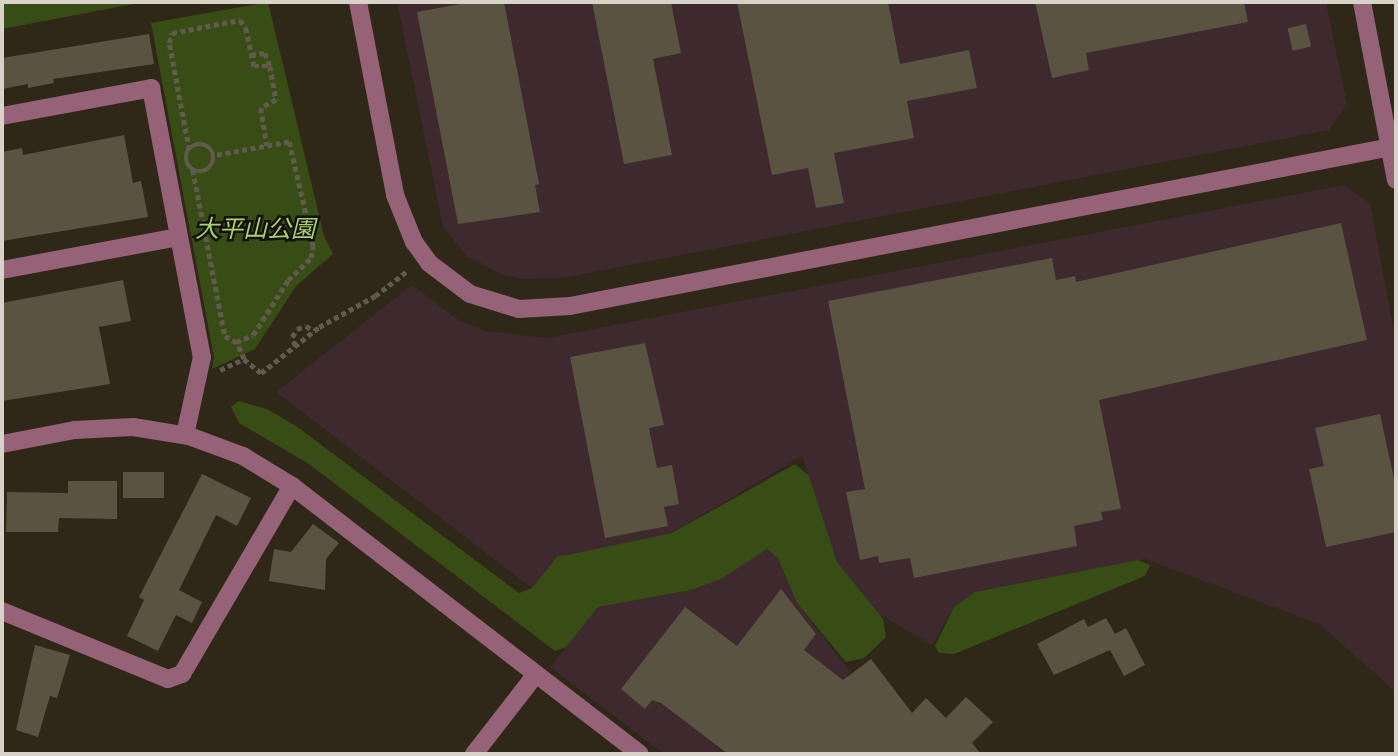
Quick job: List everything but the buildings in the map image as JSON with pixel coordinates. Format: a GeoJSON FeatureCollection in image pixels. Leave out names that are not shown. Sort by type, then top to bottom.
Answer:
{"type":"FeatureCollection","features":[{"type":"Feature","properties":{"kind":"street"},"geometry":{"type":"LineString","coordinates":[[358,2],[395,195],[414,242],[429,263],[459,287],[494,304],[519,309],[570,306],[1393,146]]}},
{"type":"Feature","properties":{"kind":"street"},"geometry":{"type":"LineString","coordinates":[[1362,2],[1393,146],[1396,180]]}},
{"type":"Feature","properties":{"kind":"street"},"geometry":{"type":"LineString","coordinates":[[2,116],[151,88],[202,357],[185,435]]}},
{"type":"Feature","properties":{"kind":"street"},"geometry":{"type":"LineString","coordinates":[[2,270],[179,237]]}},
{"type":"Feature","properties":{"kind":"street"},"geometry":{"type":"LineString","coordinates":[[2,444],[104,427],[185,435],[243,456],[292,486],[640,754]]}},
{"type":"Feature","properties":{"kind":"street"},"geometry":{"type":"LineString","coordinates":[[2,611],[168,679],[182,674],[292,486]]}},
{"type":"Feature","properties":{"kind":"street"},"geometry":{"type":"LineString","coordinates":[[474,754],[536,674]]}},
{"type":"Feature","properties":{"kind":"path"},"geometry":{"type":"LineString","coordinates":[[270,66],[256,68],[246,28],[240,20],[172,33],[169,43],[189,150],[186,161],[193,170],[225,336],[236,342],[244,359],[261,373],[314,331],[407,271]]}},
{"type":"Feature","properties":{"kind":"path"},"geometry":{"type":"LineString","coordinates":[[251,55],[265,53],[276,100],[261,108],[267,146]]}},
{"type":"Feature","properties":{"kind":"path"},"geometry":{"type":"LineString","coordinates":[[214,156],[289,142],[314,252],[289,279],[253,335],[236,342]]}},
{"type":"Feature","properties":{"kind":"path"},"geometry":{"type":"LineString","coordinates":[[189,150],[204,145],[214,156]]}},
{"type":"Feature","properties":{"kind":"path"},"geometry":{"type":"LineString","coordinates":[[193,170],[209,169],[214,156]]}},
{"type":"Feature","properties":{"kind":"path"},"geometry":{"type":"LineString","coordinates":[[295,346],[297,329],[306,326],[314,331]]}},
{"type":"Feature","properties":{"kind":"path"},"geometry":{"type":"LineString","coordinates":[[215,372],[244,359]]}},
{"type":"Feature","properties":{"kind":"shaded area"},"geometry":{"type":"Polygon","coordinates":[[[397,2],[1326,2],[1347,104],[1329,130],[563,278],[523,279],[503,275],[467,256],[443,227],[397,2]]]}},
{"type":"Feature","properties":{"kind":"shaded area"},"geometry":{"type":"Polygon","coordinates":[[[1344,185],[1370,203],[1396,341],[1396,692],[1319,624],[1145,559],[975,592],[954,607],[932,645],[879,614],[837,562],[802,456],[672,533],[558,557],[532,588],[276,392],[412,285],[457,319],[486,331],[547,338],[1344,185]]]}},
{"type":"Feature","properties":{"kind":"shaded area"},"geometry":{"type":"Polygon","coordinates":[[[767,549],[778,558],[797,603],[851,673],[848,675],[898,739],[917,754],[664,754],[550,667],[598,607],[691,590],[721,579],[767,549]]]}},
{"type":"Feature","properties":{"kind":"green space"},"geometry":{"type":"Polygon","coordinates":[[[2,2],[144,2],[2,29],[2,2]]]}},
{"type":"Feature","properties":{"kind":"green space","name":"大平山公園"},"geometry":{"type":"Polygon","coordinates":[[[268,2],[324,236],[333,254],[296,286],[255,349],[212,369],[214,357],[151,23],[268,2]]]}},
{"type":"Feature","properties":{"kind":"green space"},"geometry":{"type":"Polygon","coordinates":[[[238,401],[267,409],[296,426],[519,593],[532,588],[557,557],[672,533],[795,464],[809,476],[837,562],[883,619],[886,637],[864,658],[846,662],[797,603],[778,558],[767,549],[721,579],[691,590],[598,607],[566,647],[555,651],[309,464],[239,423],[231,407],[238,401]]]}},
{"type":"Feature","properties":{"kind":"green space"},"geometry":{"type":"Polygon","coordinates":[[[1138,560],[1150,565],[1145,576],[954,654],[939,653],[935,646],[954,607],[975,592],[1138,560]]]}}]}
